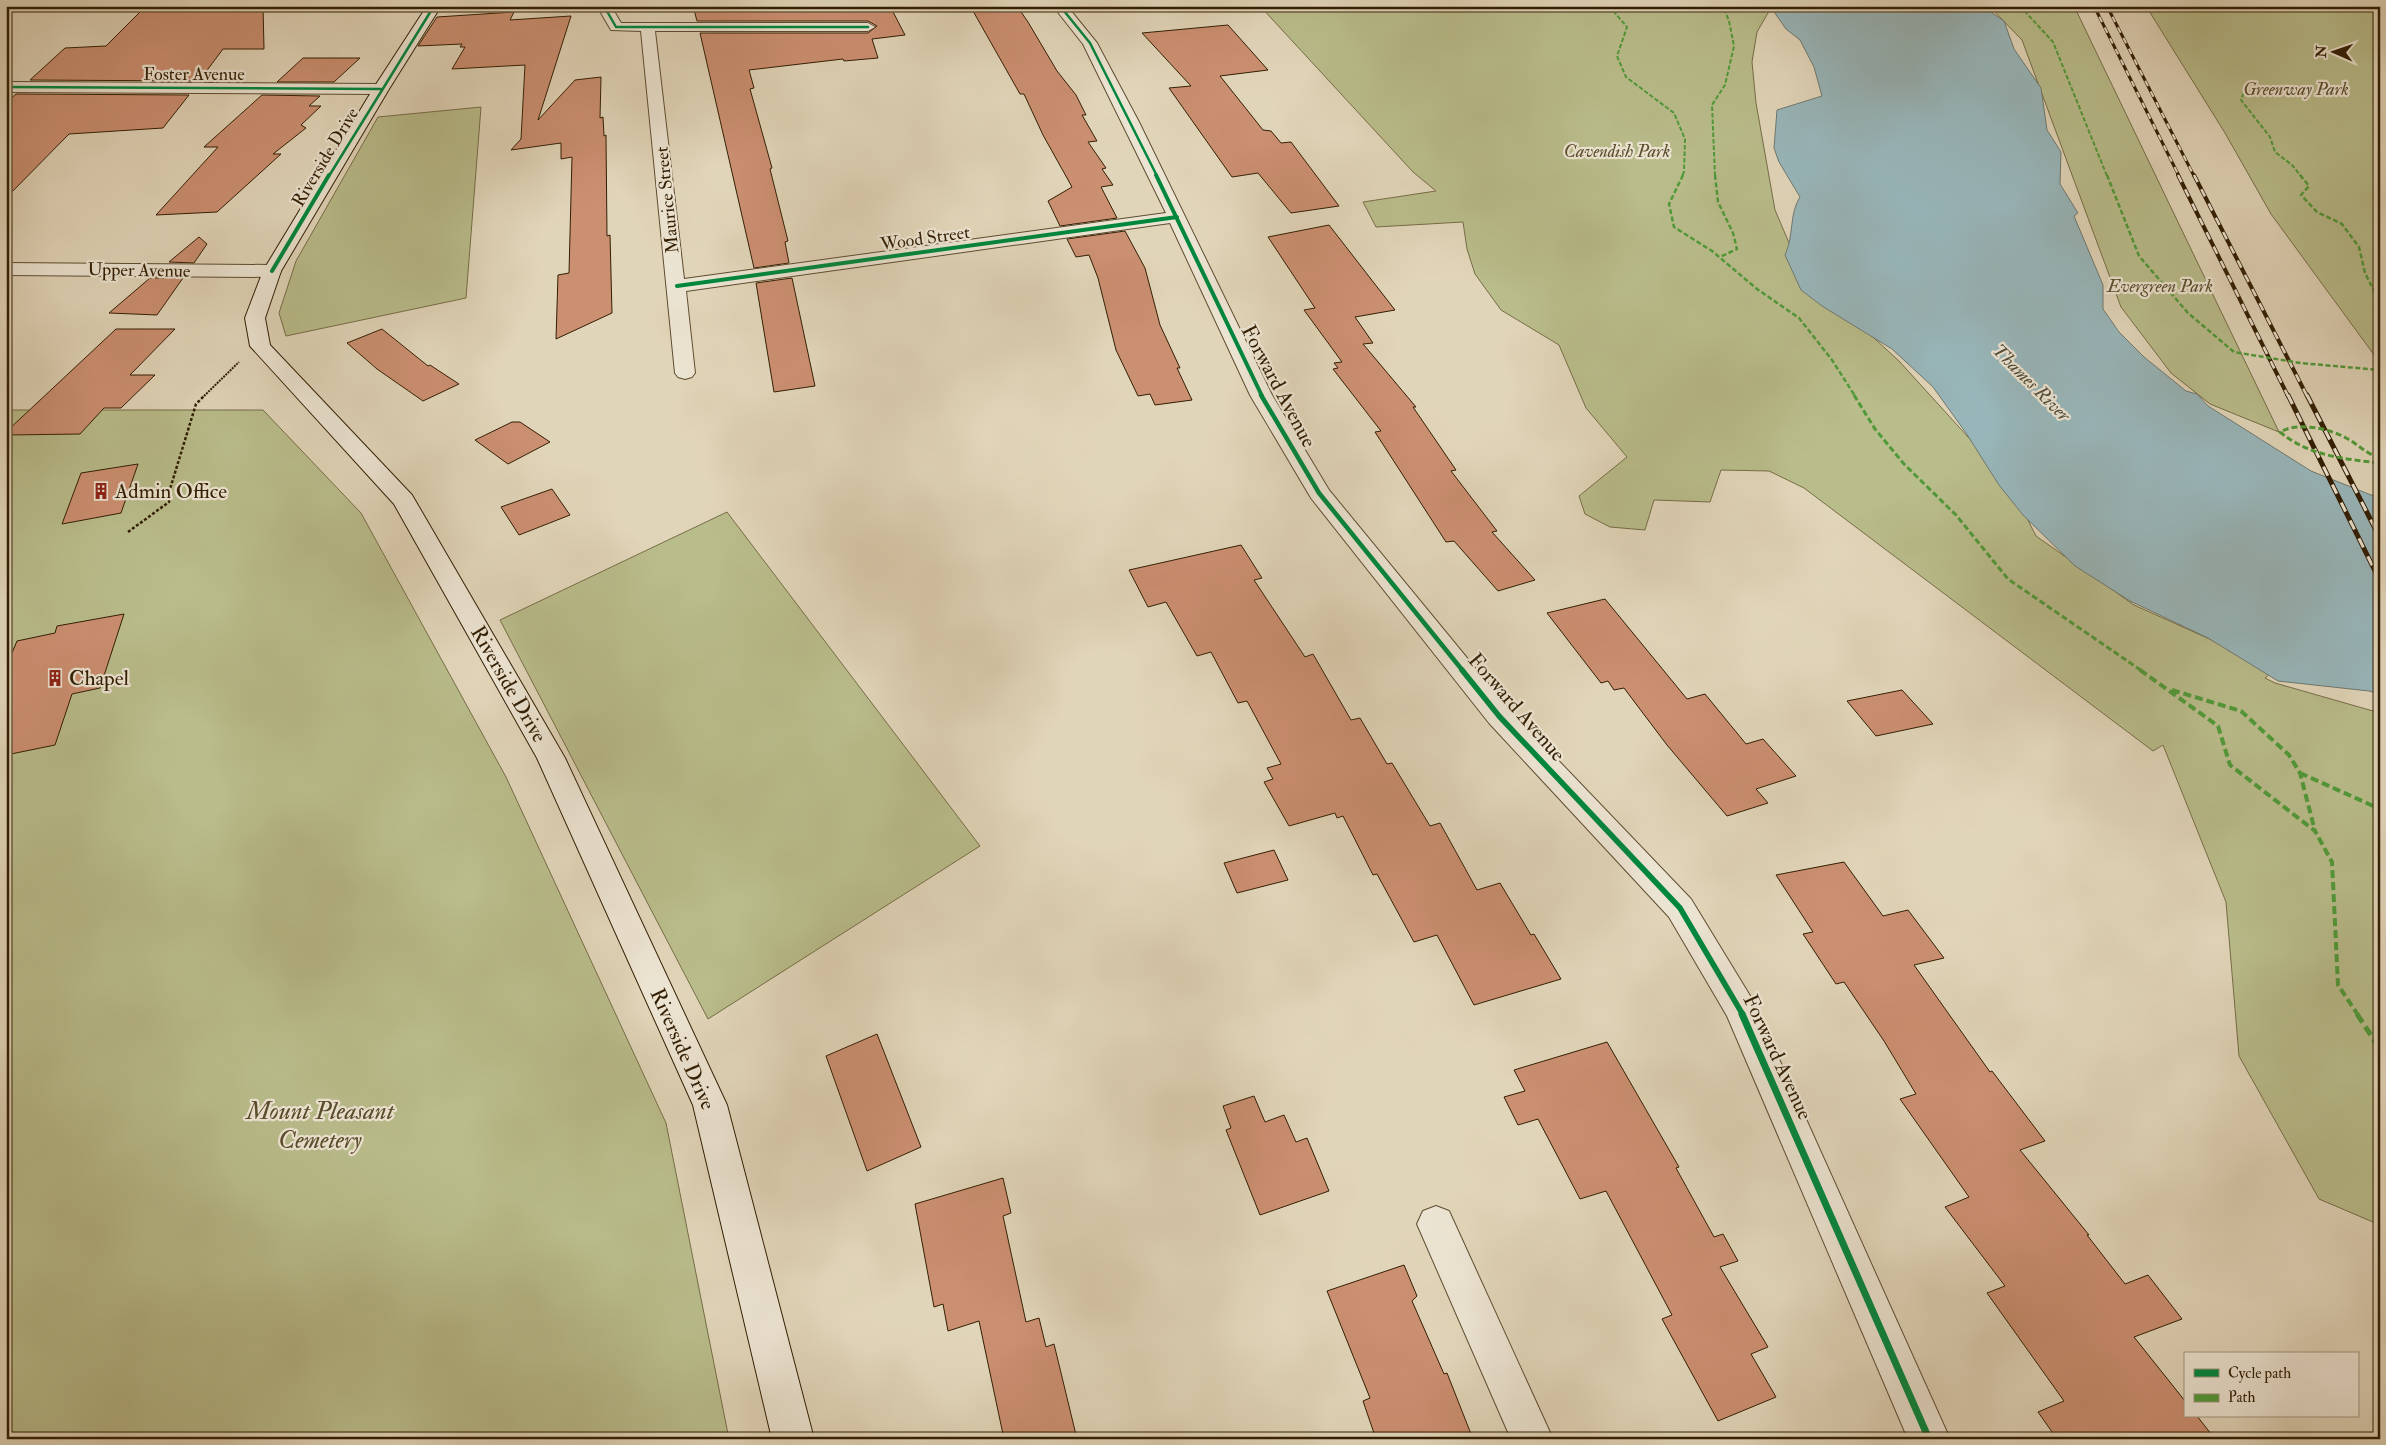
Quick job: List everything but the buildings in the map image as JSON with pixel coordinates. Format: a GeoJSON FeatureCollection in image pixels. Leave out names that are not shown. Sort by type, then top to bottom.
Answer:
{"type":"FeatureCollection","features":[{"type":"Feature","properties":{"kind":"street","name":"Riverside Drive"},"geometry":{"type":"LineString","coordinates":[[434,6],[381,88],[272,271],[255,318],[260,346],[404,500],[551,758],[710,1105],[793,1439]]}},
{"type":"Feature","properties":{"kind":"street"},"geometry":{"type":"LineString","coordinates":[[604,6],[616,27],[868,27]]}},
{"type":"Feature","properties":{"kind":"street","name":"Forward Avenue"},"geometry":{"type":"LineString","coordinates":[[1060,6],[1090,43],[1177,217],[1261,395],[1319,493],[1499,716],[1680,908],[1740,1009],[1928,1439]]}},
{"type":"Feature","properties":{"kind":"street","name":"Maurice Street"},"geometry":{"type":"LineString","coordinates":[[648,28],[685,373]]}},
{"type":"Feature","properties":{"kind":"street","name":"Foster Avenue"},"geometry":{"type":"LineString","coordinates":[[6,87],[381,88]]}},
{"type":"Feature","properties":{"kind":"street","name":"Wood Street"},"geometry":{"type":"LineString","coordinates":[[677,286],[1177,217]]}},
{"type":"Feature","properties":{"kind":"street","name":"Upper Avenue"},"geometry":{"type":"LineString","coordinates":[[6,269],[272,271]]}},
{"type":"Feature","properties":{"kind":"street"},"geometry":{"type":"LineString","coordinates":[[1436,1224],[1532,1439]]}},
{"type":"Feature","properties":{"kind":"path"},"geometry":{"type":"LineString","coordinates":[[128,532],[169,502],[170,488],[196,404],[236,364],[260,346]]}},
{"type":"Feature","properties":{"kind":"green space","name":"Cavendish Park"},"geometry":{"type":"Polygon","coordinates":[[[1260,6],[1772,6],[1757,32],[1752,62],[1756,103],[1775,210],[1801,271],[1899,361],[2008,481],[2036,536],[2134,605],[2276,669],[2265,678],[2275,683],[2380,713],[2380,1225],[2319,1199],[2239,1056],[2226,902],[2163,745],[2153,751],[1804,488],[1769,471],[1721,470],[1710,502],[1654,500],[1645,530],[1610,527],[1585,514],[1579,496],[1627,457],[1586,408],[1559,345],[1501,310],[1475,274],[1467,249],[1463,222],[1376,227],[1363,202],[1436,191],[1413,172],[1260,6]]]}},
{"type":"Feature","properties":{"kind":"green space","name":"Evergreen Park"},"geometry":{"type":"Polygon","coordinates":[[[1989,6],[2074,6],[2279,432],[2210,404],[2171,373],[2121,307],[2022,40],[1989,6]]]}},
{"type":"Feature","properties":{"kind":"green space","name":"Greenway Park"},"geometry":{"type":"Polygon","coordinates":[[[2146,6],[2380,6],[2380,363],[2271,214],[2225,133],[2146,6]]]}},
{"type":"Feature","properties":{"kind":"green space"},"geometry":{"type":"Polygon","coordinates":[[[481,107],[466,298],[286,336],[279,313],[296,261],[378,117],[481,107]]]}},
{"type":"Feature","properties":{"kind":"green space","name":"Mount Pleasant Cemetery"},"geometry":{"type":"Polygon","coordinates":[[[6,410],[263,410],[361,513],[506,777],[666,1123],[729,1439],[6,1439],[6,410]]]}},
{"type":"Feature","properties":{"kind":"green space"},"geometry":{"type":"Polygon","coordinates":[[[727,512],[980,846],[708,1019],[500,620],[727,512]]]}},
{"type":"Feature","properties":{"kind":"water","name":"Thames River"},"geometry":{"type":"Polygon","coordinates":[[[1770,6],[1982,6],[2004,21],[2014,49],[2041,88],[2047,130],[2061,152],[2060,184],[2078,213],[2074,216],[2103,285],[2103,309],[2119,332],[2144,357],[2186,391],[2197,394],[2208,406],[2311,471],[2371,495],[2380,496],[2380,694],[2369,691],[2278,681],[2208,638],[2130,601],[2075,566],[2023,515],[1999,485],[1966,433],[1933,387],[1892,349],[1822,306],[1801,290],[1785,255],[1790,240],[1794,211],[1800,197],[1779,162],[1774,148],[1777,110],[1822,96],[1814,67],[1800,40],[1786,29],[1770,6]]]}},
{"type":"Feature","properties":{"kind":"railway"},"geometry":{"type":"LineString","coordinates":[[2094,6],[2179,176]]}},
{"type":"Feature","properties":{"kind":"railway"},"geometry":{"type":"LineString","coordinates":[[2107,6],[2194,176]]}},
{"type":"Feature","properties":{"kind":"railway"},"geometry":{"type":"LineString","coordinates":[[2178,175],[2288,396]]}},
{"type":"Feature","properties":{"kind":"railway"},"geometry":{"type":"LineString","coordinates":[[2194,175],[2307,396]]}},
{"type":"Feature","properties":{"kind":"railway"},"geometry":{"type":"LineString","coordinates":[[2288,395],[2380,581]]}},
{"type":"Feature","properties":{"kind":"railway"},"geometry":{"type":"LineString","coordinates":[[2307,395],[2380,538]]}},
{"type":"Feature","properties":{"kind":"marked path"},"geometry":{"type":"LineString","coordinates":[[1609,6],[1627,27],[1617,56],[1626,77],[1674,113],[1685,139],[1684,172],[1669,204],[1674,227],[1712,251],[1757,289],[1799,318],[1832,360],[1875,429],[1904,464],[1956,515],[2008,579],[2098,640],[2218,726],[2230,765],[2315,831],[2332,862],[2338,985],[2380,1049]]}},
{"type":"Feature","properties":{"kind":"marked path"},"geometry":{"type":"LineString","coordinates":[[1720,257],[1737,249],[1733,233],[1718,202],[1713,157],[1712,105],[1725,85],[1734,46],[1729,21],[1723,6]]}},
{"type":"Feature","properties":{"kind":"marked path"},"geometry":{"type":"LineString","coordinates":[[2020,6],[2053,42],[2139,256],[2188,313],[2234,352],[2300,363],[2380,370]]}},
{"type":"Feature","properties":{"kind":"marked path"},"geometry":{"type":"LineString","coordinates":[[2246,87],[2241,100],[2270,137],[2275,152],[2292,165],[2309,186],[2301,195],[2317,212],[2342,224],[2359,247],[2365,273],[2380,303]]}},
{"type":"Feature","properties":{"kind":"marked path"},"geometry":{"type":"LineString","coordinates":[[2380,458],[2368,454],[2346,438],[2327,431],[2300,427],[2285,429],[2280,432],[2290,440],[2314,452],[2340,458],[2380,463]]}},
{"type":"Feature","properties":{"kind":"marked path"},"geometry":{"type":"LineString","coordinates":[[2172,690],[2241,711],[2289,755],[2300,773],[2315,831]]}},
{"type":"Feature","properties":{"kind":"marked path"},"geometry":{"type":"LineString","coordinates":[[2300,773],[2380,809]]}},
{"type":"Feature","properties":{"kind":"cycle path"},"geometry":{"type":"LineString","coordinates":[[272,271],[381,89],[434,6]]}},
{"type":"Feature","properties":{"kind":"cycle path"},"geometry":{"type":"LineString","coordinates":[[604,6],[616,27],[868,27]]}},
{"type":"Feature","properties":{"kind":"cycle path"},"geometry":{"type":"LineString","coordinates":[[1060,6],[1090,43],[1131,122],[1261,395],[1319,493],[1499,716],[1680,908],[1740,1009],[1929,1439]]}},
{"type":"Feature","properties":{"kind":"cycle path"},"geometry":{"type":"LineString","coordinates":[[6,87],[381,89]]}},
{"type":"Feature","properties":{"kind":"cycle path"},"geometry":{"type":"LineString","coordinates":[[677,286],[1177,217]]}},
{"type":"Feature","properties":{"kind":"place","name":"Admin Office"},"geometry":{"type":"Point","coordinates":[101,491]}},
{"type":"Feature","properties":{"kind":"place","name":"Chapel"},"geometry":{"type":"Point","coordinates":[55,678]}}]}
